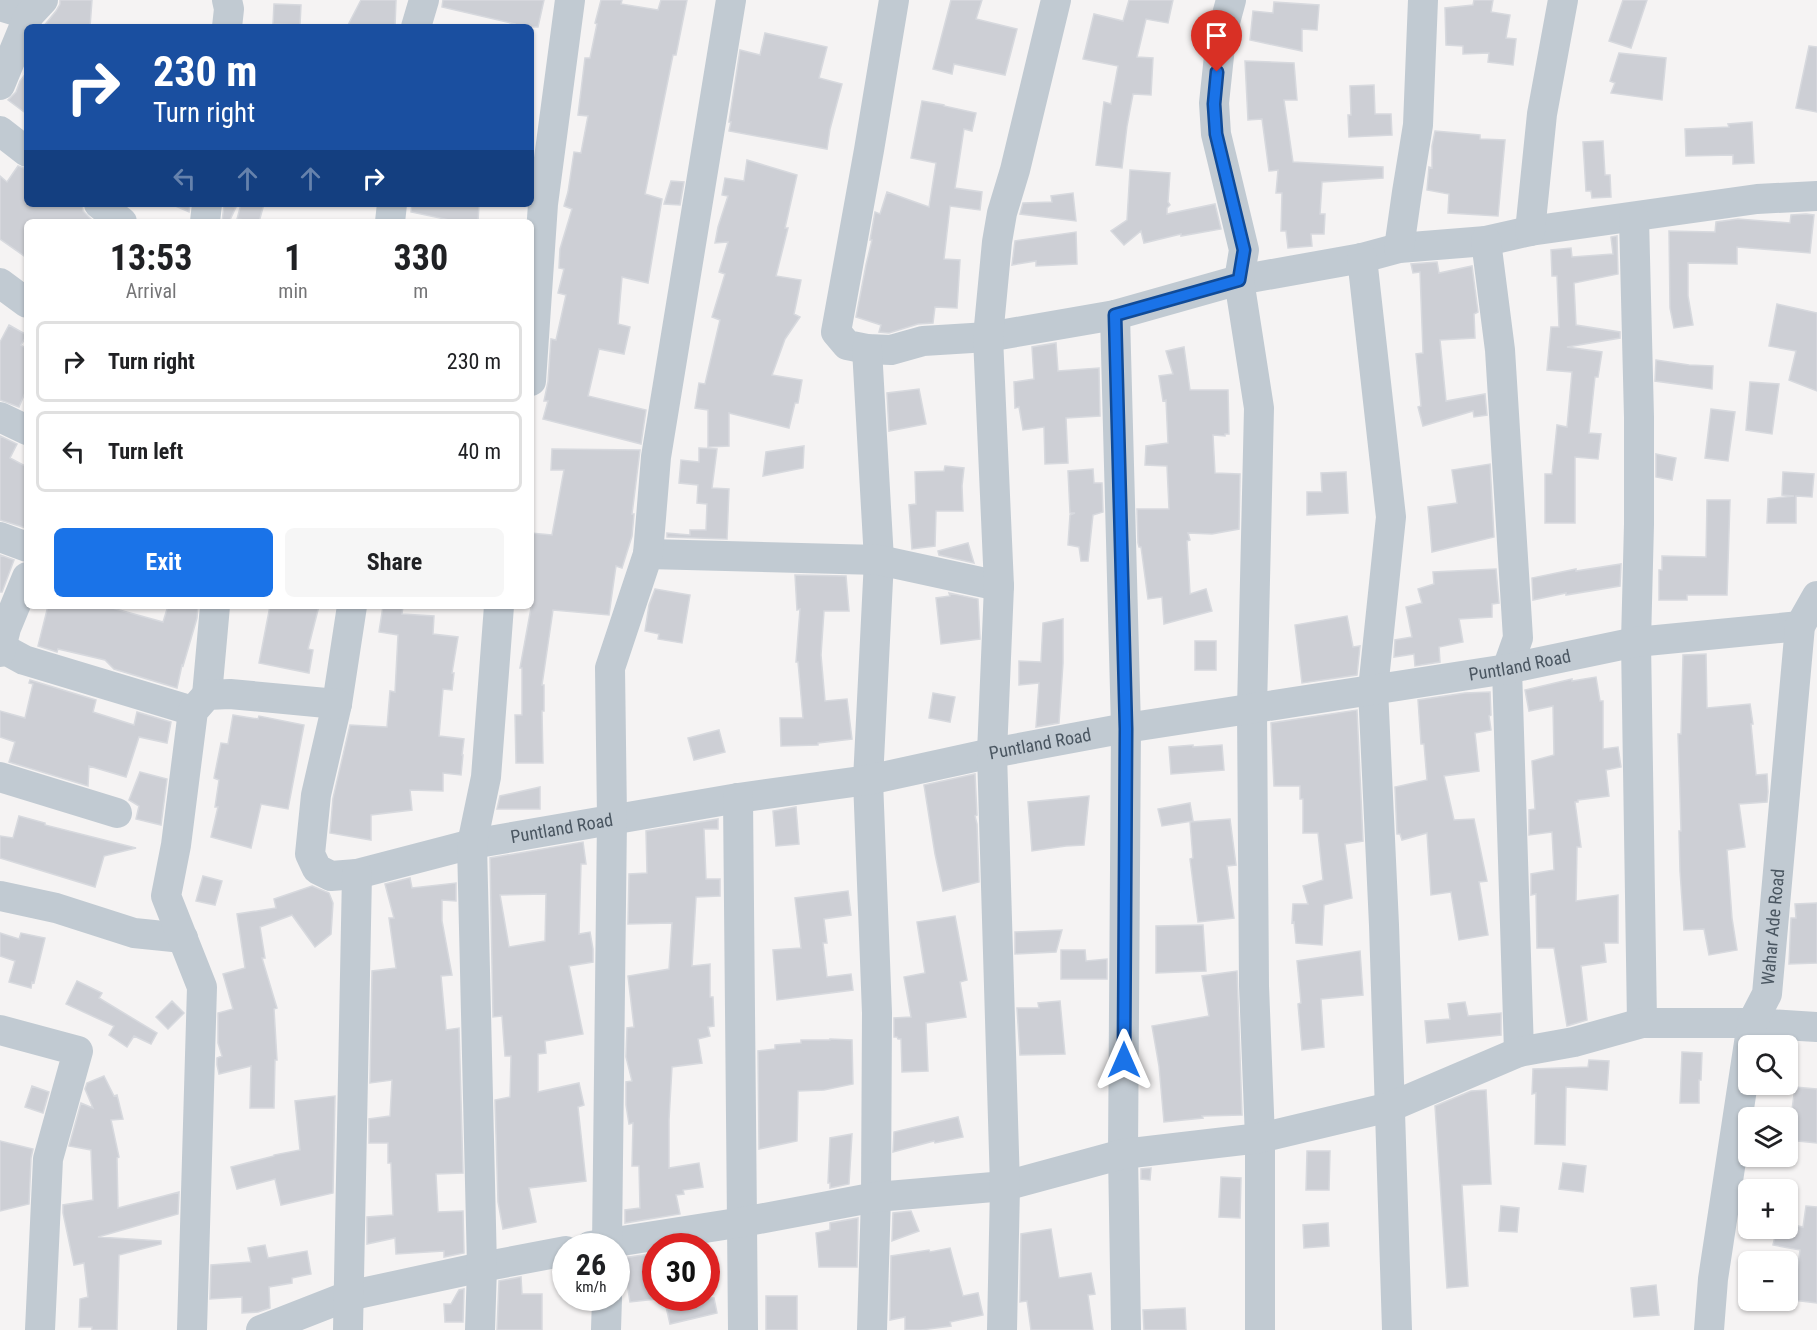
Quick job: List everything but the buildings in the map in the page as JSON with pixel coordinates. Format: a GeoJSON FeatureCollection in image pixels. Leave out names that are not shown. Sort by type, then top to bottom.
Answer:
{"type":"FeatureCollection","features":[{"type":"Feature","properties":{"kind":"street"},"geometry":{"type":"LineString","coordinates":[[227,0],[229,9],[227,24]]}},
{"type":"Feature","properties":{"kind":"street"},"geometry":{"type":"LineString","coordinates":[[417,24],[424,0]]}},
{"type":"Feature","properties":{"kind":"street"},"geometry":{"type":"LineString","coordinates":[[534,292],[537,203],[570,0]]}},
{"type":"Feature","properties":{"kind":"street"},"geometry":{"type":"LineString","coordinates":[[602,1233],[612,819],[610,668],[648,554],[656,457],[730,0]]}},
{"type":"Feature","properties":{"kind":"street"},"geometry":{"type":"LineString","coordinates":[[894,0],[836,332],[847,345],[891,350],[923,341],[988,337],[1115,315],[1239,280],[1362,258],[1399,248],[1485,241],[1530,231],[1757,199],[1817,196]]}},
{"type":"Feature","properties":{"kind":"street"},"geometry":{"type":"LineString","coordinates":[[1002,1330],[1005,1185],[992,753],[999,586],[988,337],[1002,213],[1015,170],[1056,0]]}},
{"type":"Feature","properties":{"kind":"street"},"geometry":{"type":"LineString","coordinates":[[1230,0],[1221,37],[1214,104],[1216,134],[1244,250],[1239,280],[1259,408],[1252,709],[1254,986],[1260,1138],[1260,1330]]}},
{"type":"Feature","properties":{"kind":"street"},"geometry":{"type":"LineString","coordinates":[[1399,248],[1418,125],[1423,0]]}},
{"type":"Feature","properties":{"kind":"street"},"geometry":{"type":"LineString","coordinates":[[1530,231],[1542,114],[1563,0]]}},
{"type":"Feature","properties":{"kind":"street"},"geometry":{"type":"LineString","coordinates":[[0,6],[36,8],[29,24]]}},
{"type":"Feature","properties":{"kind":"street"},"geometry":{"type":"LineString","coordinates":[[0,85],[24,34]]}},
{"type":"Feature","properties":{"kind":"street"},"geometry":{"type":"LineString","coordinates":[[0,131],[24,150]]}},
{"type":"Feature","properties":{"kind":"street"},"geometry":{"type":"LineString","coordinates":[[103,207],[118,219]]}},
{"type":"Feature","properties":{"kind":"street"},"geometry":{"type":"LineString","coordinates":[[1634,218],[1640,417],[1636,642],[1642,1023]]}},
{"type":"Feature","properties":{"kind":"street"},"geometry":{"type":"LineString","coordinates":[[1485,241],[1500,350],[1518,638],[1507,669],[1519,1052]]}},
{"type":"Feature","properties":{"kind":"street"},"geometry":{"type":"LineString","coordinates":[[1362,258],[1391,517],[1373,689],[1384,913],[1397,1330]]}},
{"type":"Feature","properties":{"kind":"street"},"geometry":{"type":"LineString","coordinates":[[0,284],[24,301]]}},
{"type":"Feature","properties":{"kind":"street"},"geometry":{"type":"LineString","coordinates":[[1115,315],[1126,729],[1123,1154],[1126,1330]]}},
{"type":"Feature","properties":{"kind":"street"},"geometry":{"type":"LineString","coordinates":[[867,349],[879,560],[868,780],[877,1013],[876,1197],[872,1330]]}},
{"type":"Feature","properties":{"kind":"street"},"geometry":{"type":"LineString","coordinates":[[0,417],[24,429]]}},
{"type":"Feature","properties":{"kind":"street"},"geometry":{"type":"LineString","coordinates":[[0,537],[24,546]]}},
{"type":"Feature","properties":{"kind":"street"},"geometry":{"type":"LineString","coordinates":[[648,554],[879,560],[999,586]]}},
{"type":"Feature","properties":{"kind":"street"},"geometry":{"type":"LineString","coordinates":[[24,584],[0,648],[24,660],[200,703],[230,694],[337,704]]}},
{"type":"Feature","properties":{"kind":"street"},"geometry":{"type":"LineString","coordinates":[[1808,631],[1817,596]]}},
{"type":"Feature","properties":{"kind":"street"},"geometry":{"type":"LineString","coordinates":[[192,1330],[202,987],[166,896],[215,609]]}},
{"type":"Feature","properties":{"kind":"street","name":"Puntland Road"},"geometry":{"type":"LineString","coordinates":[[352,609],[337,704],[316,795],[310,854],[317,869],[331,876],[357,874],[472,844],[738,798],[868,780],[992,753],[1126,729],[1507,669],[1636,642],[1808,631]]}},
{"type":"Feature","properties":{"kind":"street"},"geometry":{"type":"LineString","coordinates":[[480,1330],[482,1267],[472,844],[486,777],[499,609]]}},
{"type":"Feature","properties":{"kind":"street","name":"Wahar Ade Road"},"geometry":{"type":"LineString","coordinates":[[1709,1330],[1713,1279],[1752,1023],[1767,994],[1808,631]]}},
{"type":"Feature","properties":{"kind":"street"},"geometry":{"type":"LineString","coordinates":[[0,777],[117,813]]}},
{"type":"Feature","properties":{"kind":"street"},"geometry":{"type":"LineString","coordinates":[[738,798],[743,1330]]}},
{"type":"Feature","properties":{"kind":"street"},"geometry":{"type":"LineString","coordinates":[[348,1330],[357,874]]}},
{"type":"Feature","properties":{"kind":"street"},"geometry":{"type":"LineString","coordinates":[[0,896],[56,908],[134,933],[183,938]]}},
{"type":"Feature","properties":{"kind":"street"},"geometry":{"type":"LineString","coordinates":[[630,1240],[876,1197],[1005,1185],[1123,1154],[1260,1138],[1390,1107],[1519,1052],[1574,1042],[1642,1023],[1752,1023],[1817,1027]]}},
{"type":"Feature","properties":{"kind":"street"},"geometry":{"type":"LineString","coordinates":[[0,1030],[78,1051],[48,1159],[40,1330]]}},
{"type":"Feature","properties":{"kind":"street"},"geometry":{"type":"LineString","coordinates":[[261,1330],[348,1296],[552,1254]]}},
{"type":"Feature","properties":{"kind":"street"},"geometry":{"type":"LineString","coordinates":[[606,1330],[607,1311]]}},
{"type":"Feature","properties":{"kind":"route"},"geometry":{"type":"LineString","coordinates":[[1124,1060],[1126,729],[1115,315],[1239,280],[1244,250],[1216,134],[1214,104],[1217,72]]}}]}
